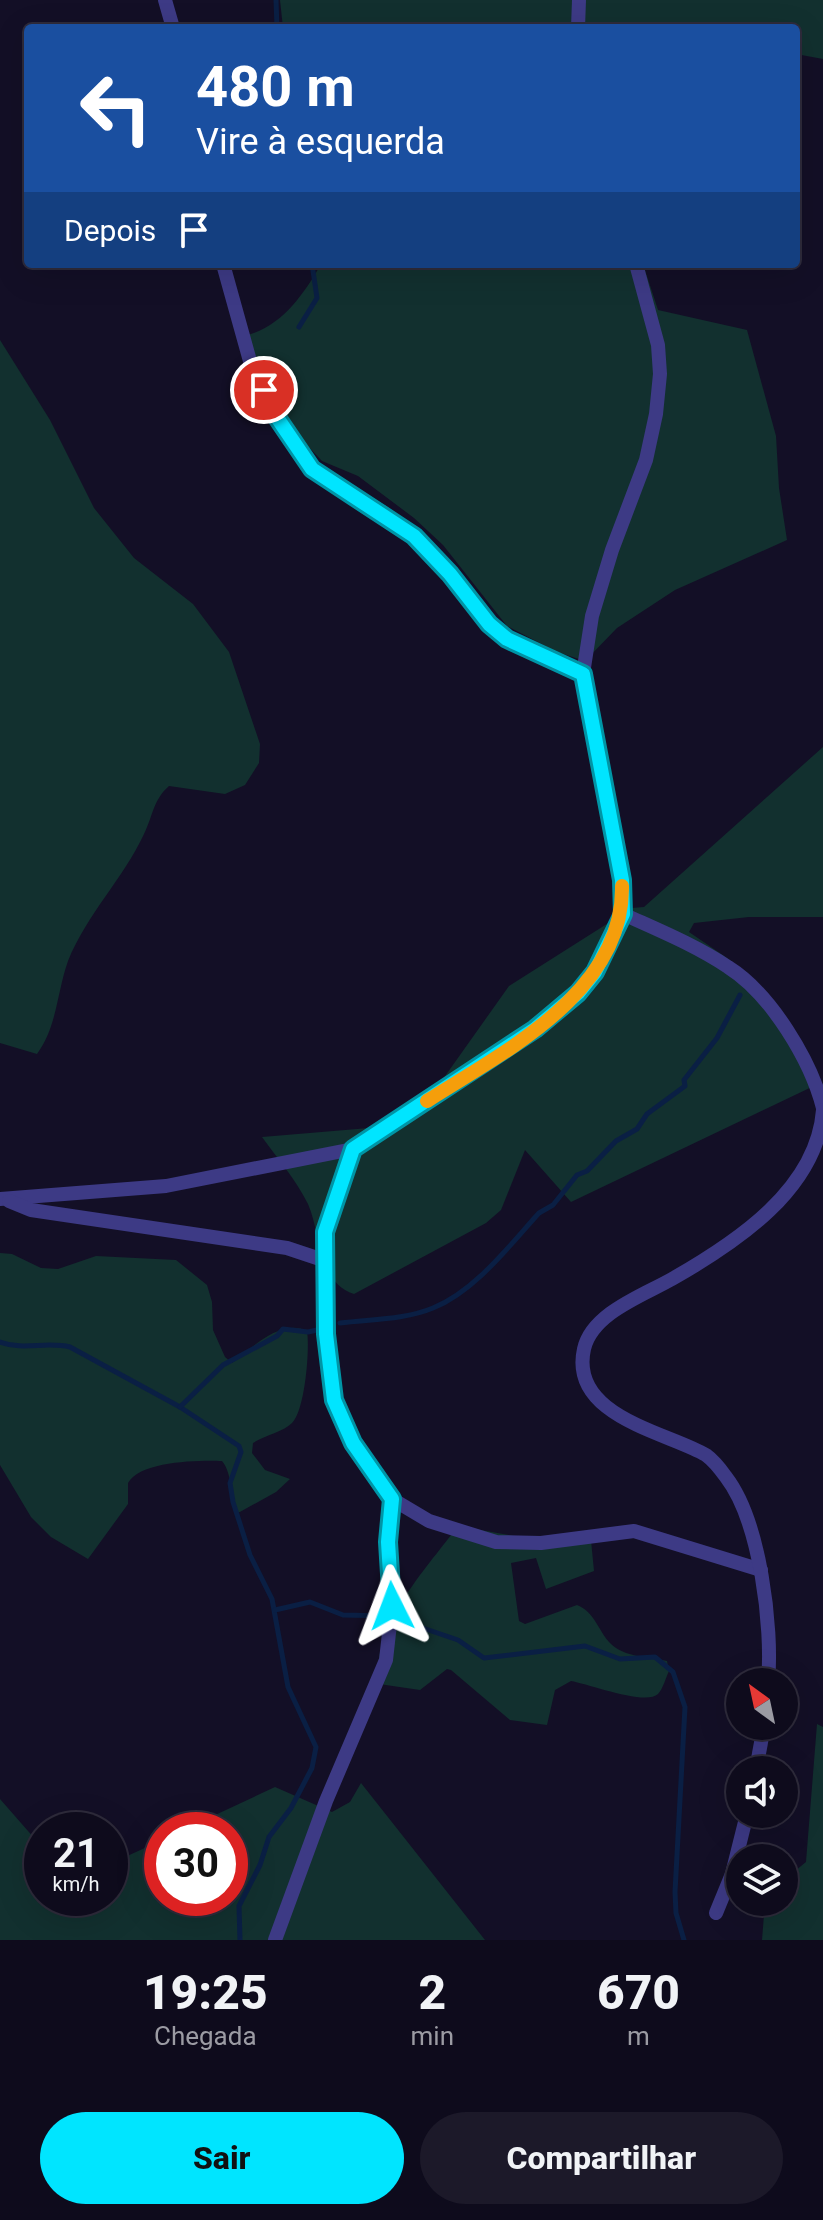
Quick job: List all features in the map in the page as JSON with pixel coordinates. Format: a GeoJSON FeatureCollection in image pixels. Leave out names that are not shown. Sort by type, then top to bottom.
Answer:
{"type":"FeatureCollection","features":[{"type":"Feature","properties":{"kind":"street"},"geometry":{"type":"LineString","coordinates":[[165,0],[172,24]]}},
{"type":"Feature","properties":{"kind":"street"},"geometry":{"type":"LineString","coordinates":[[578,24],[579,0]]}},
{"type":"Feature","properties":{"kind":"street"},"geometry":{"type":"LineString","coordinates":[[224,268],[250,361],[278,419],[312,469],[414,536],[450,574],[489,624],[507,639],[583,674]]}},
{"type":"Feature","properties":{"kind":"street"},"geometry":{"type":"LineString","coordinates":[[2,1199],[166,1186],[353,1149],[535,1029],[578,993],[595,972],[623,914],[616,840],[583,674],[592,616],[612,550],[646,460],[656,414],[660,374],[658,345],[637,268]]}},
{"type":"Feature","properties":{"kind":"street"},"geometry":{"type":"LineString","coordinates":[[623,914],[731,968],[761,998],[796,1043],[816,1082],[823,1109],[821,1136],[814,1155],[778,1200],[740,1234],[602,1320],[584,1349],[583,1367],[591,1388],[609,1409],[628,1422],[708,1456],[727,1477],[743,1502],[761,1570],[767,1668]]}},
{"type":"Feature","properties":{"kind":"street"},"geometry":{"type":"LineString","coordinates":[[353,1149],[325,1232],[326,1334],[334,1400],[353,1443],[392,1499],[429,1521],[496,1542],[541,1543],[634,1531],[761,1570]]}},
{"type":"Feature","properties":{"kind":"street"},"geometry":{"type":"LineString","coordinates":[[2,1199],[31,1210],[287,1248],[326,1261]]}},
{"type":"Feature","properties":{"kind":"street"},"geometry":{"type":"LineString","coordinates":[[275,1940],[326,1801],[386,1660],[392,1606],[388,1542],[392,1499]]}},
{"type":"Feature","properties":{"kind":"street"},"geometry":{"type":"LineString","coordinates":[[716,1913],[732,1874],[744,1828]]}},
{"type":"Feature","properties":{"kind":"green space"},"geometry":{"type":"Polygon","coordinates":[[[280,0],[823,0],[823,59],[800,55],[800,24],[283,24],[280,0]]]}},
{"type":"Feature","properties":{"kind":"green space"},"geometry":{"type":"Polygon","coordinates":[[[318,268],[644,268],[658,310],[747,330],[776,436],[779,488],[787,540],[675,590],[617,628],[585,661],[557,652],[507,626],[443,545],[414,518],[358,476],[322,461],[303,441],[273,394],[244,336],[269,326],[289,309],[318,268]]]}},
{"type":"Feature","properties":{"kind":"green space"},"geometry":{"type":"Polygon","coordinates":[[[0,340],[50,420],[94,508],[134,558],[193,604],[229,652],[260,744],[259,763],[245,785],[225,794],[169,786],[160,797],[126,866],[76,944],[64,973],[49,1032],[37,1054],[0,1043],[0,340]]]}},
{"type":"Feature","properties":{"kind":"green space"},"geometry":{"type":"Polygon","coordinates":[[[823,747],[823,917],[749,917],[694,923],[689,932],[730,960],[744,974],[818,1084],[571,1202],[525,1150],[501,1210],[486,1223],[354,1294],[342,1288],[327,1268],[308,1204],[262,1137],[381,1127],[443,1079],[509,986],[632,908],[644,907],[823,747]]]}},
{"type":"Feature","properties":{"kind":"green space"},"geometry":{"type":"Polygon","coordinates":[[[0,1253],[12,1254],[41,1268],[58,1269],[96,1256],[176,1260],[207,1285],[212,1302],[213,1330],[225,1357],[232,1363],[277,1331],[297,1328],[307,1331],[306,1379],[296,1416],[288,1426],[253,1443],[252,1453],[265,1470],[290,1479],[276,1492],[238,1513],[222,1461],[157,1466],[145,1470],[128,1483],[128,1504],[88,1559],[51,1537],[31,1517],[0,1465],[0,1253]]]}},
{"type":"Feature","properties":{"kind":"green space"},"geometry":{"type":"Polygon","coordinates":[[[458,1526],[531,1539],[590,1530],[594,1571],[546,1589],[536,1558],[511,1563],[519,1621],[525,1624],[577,1605],[583,1608],[616,1648],[667,1661],[669,1671],[658,1694],[652,1697],[630,1696],[571,1681],[555,1690],[547,1725],[510,1720],[447,1669],[420,1690],[379,1684],[378,1663],[392,1620],[417,1580],[458,1526]]]}},
{"type":"Feature","properties":{"kind":"green space"},"geometry":{"type":"Polygon","coordinates":[[[817,1724],[823,1727],[823,1940],[762,1940],[764,1916],[798,1916],[798,1869],[806,1862],[817,1724]]]}},
{"type":"Feature","properties":{"kind":"green space"},"geometry":{"type":"Polygon","coordinates":[[[361,1783],[485,1940],[0,1940],[0,1799],[24,1826],[24,1916],[128,1916],[128,1856],[144,1848],[144,1916],[248,1916],[248,1812],[222,1812],[275,1787],[332,1812],[350,1802],[361,1783]]]}},
{"type":"Feature","properties":{"kind":"waterway"},"geometry":{"type":"LineString","coordinates":[[276,0],[277,24]]}},
{"type":"Feature","properties":{"kind":"waterway"},"geometry":{"type":"LineString","coordinates":[[299,327],[317,298],[313,268]]}},
{"type":"Feature","properties":{"kind":"waterway"},"geometry":{"type":"LineString","coordinates":[[340,1323],[422,1312],[463,1291],[539,1213],[553,1205],[577,1175],[587,1171],[616,1141],[637,1129],[647,1114],[685,1086],[684,1080],[717,1038],[740,995]]}},
{"type":"Feature","properties":{"kind":"waterway"},"geometry":{"type":"LineString","coordinates":[[180,1407],[223,1365],[277,1336],[283,1329],[308,1332],[326,1328]]}},
{"type":"Feature","properties":{"kind":"waterway"},"geometry":{"type":"LineString","coordinates":[[0,1342],[18,1346],[70,1347],[180,1407],[239,1446],[241,1452],[230,1483],[233,1502],[250,1555],[272,1599],[288,1687],[316,1747],[312,1768],[291,1808],[269,1837],[260,1865],[239,1906],[240,1940]]}},
{"type":"Feature","properties":{"kind":"waterway"},"geometry":{"type":"LineString","coordinates":[[275,1610],[310,1602],[343,1615],[388,1616]]}},
{"type":"Feature","properties":{"kind":"waterway"},"geometry":{"type":"LineString","coordinates":[[408,1623],[458,1640],[484,1658],[585,1646],[620,1659],[655,1657],[673,1672],[685,1707],[675,1892],[676,1913],[684,1940]]}},
{"type":"Feature","properties":{"kind":"slow traffic"},"geometry":{"type":"LineString","coordinates":[[427,1101],[535,1029],[578,993],[595,972],[623,914],[622,886]]}},
{"type":"Feature","properties":{"kind":"route"},"geometry":{"type":"LineString","coordinates":[[264,390],[278,419],[312,469],[384,513],[414,536],[450,574],[489,624],[507,639],[542,658],[583,674],[622,880],[623,914],[595,972],[578,993],[535,1029],[353,1149],[325,1232],[326,1334],[334,1400],[353,1443],[392,1499],[388,1542],[392,1606]]}}]}
